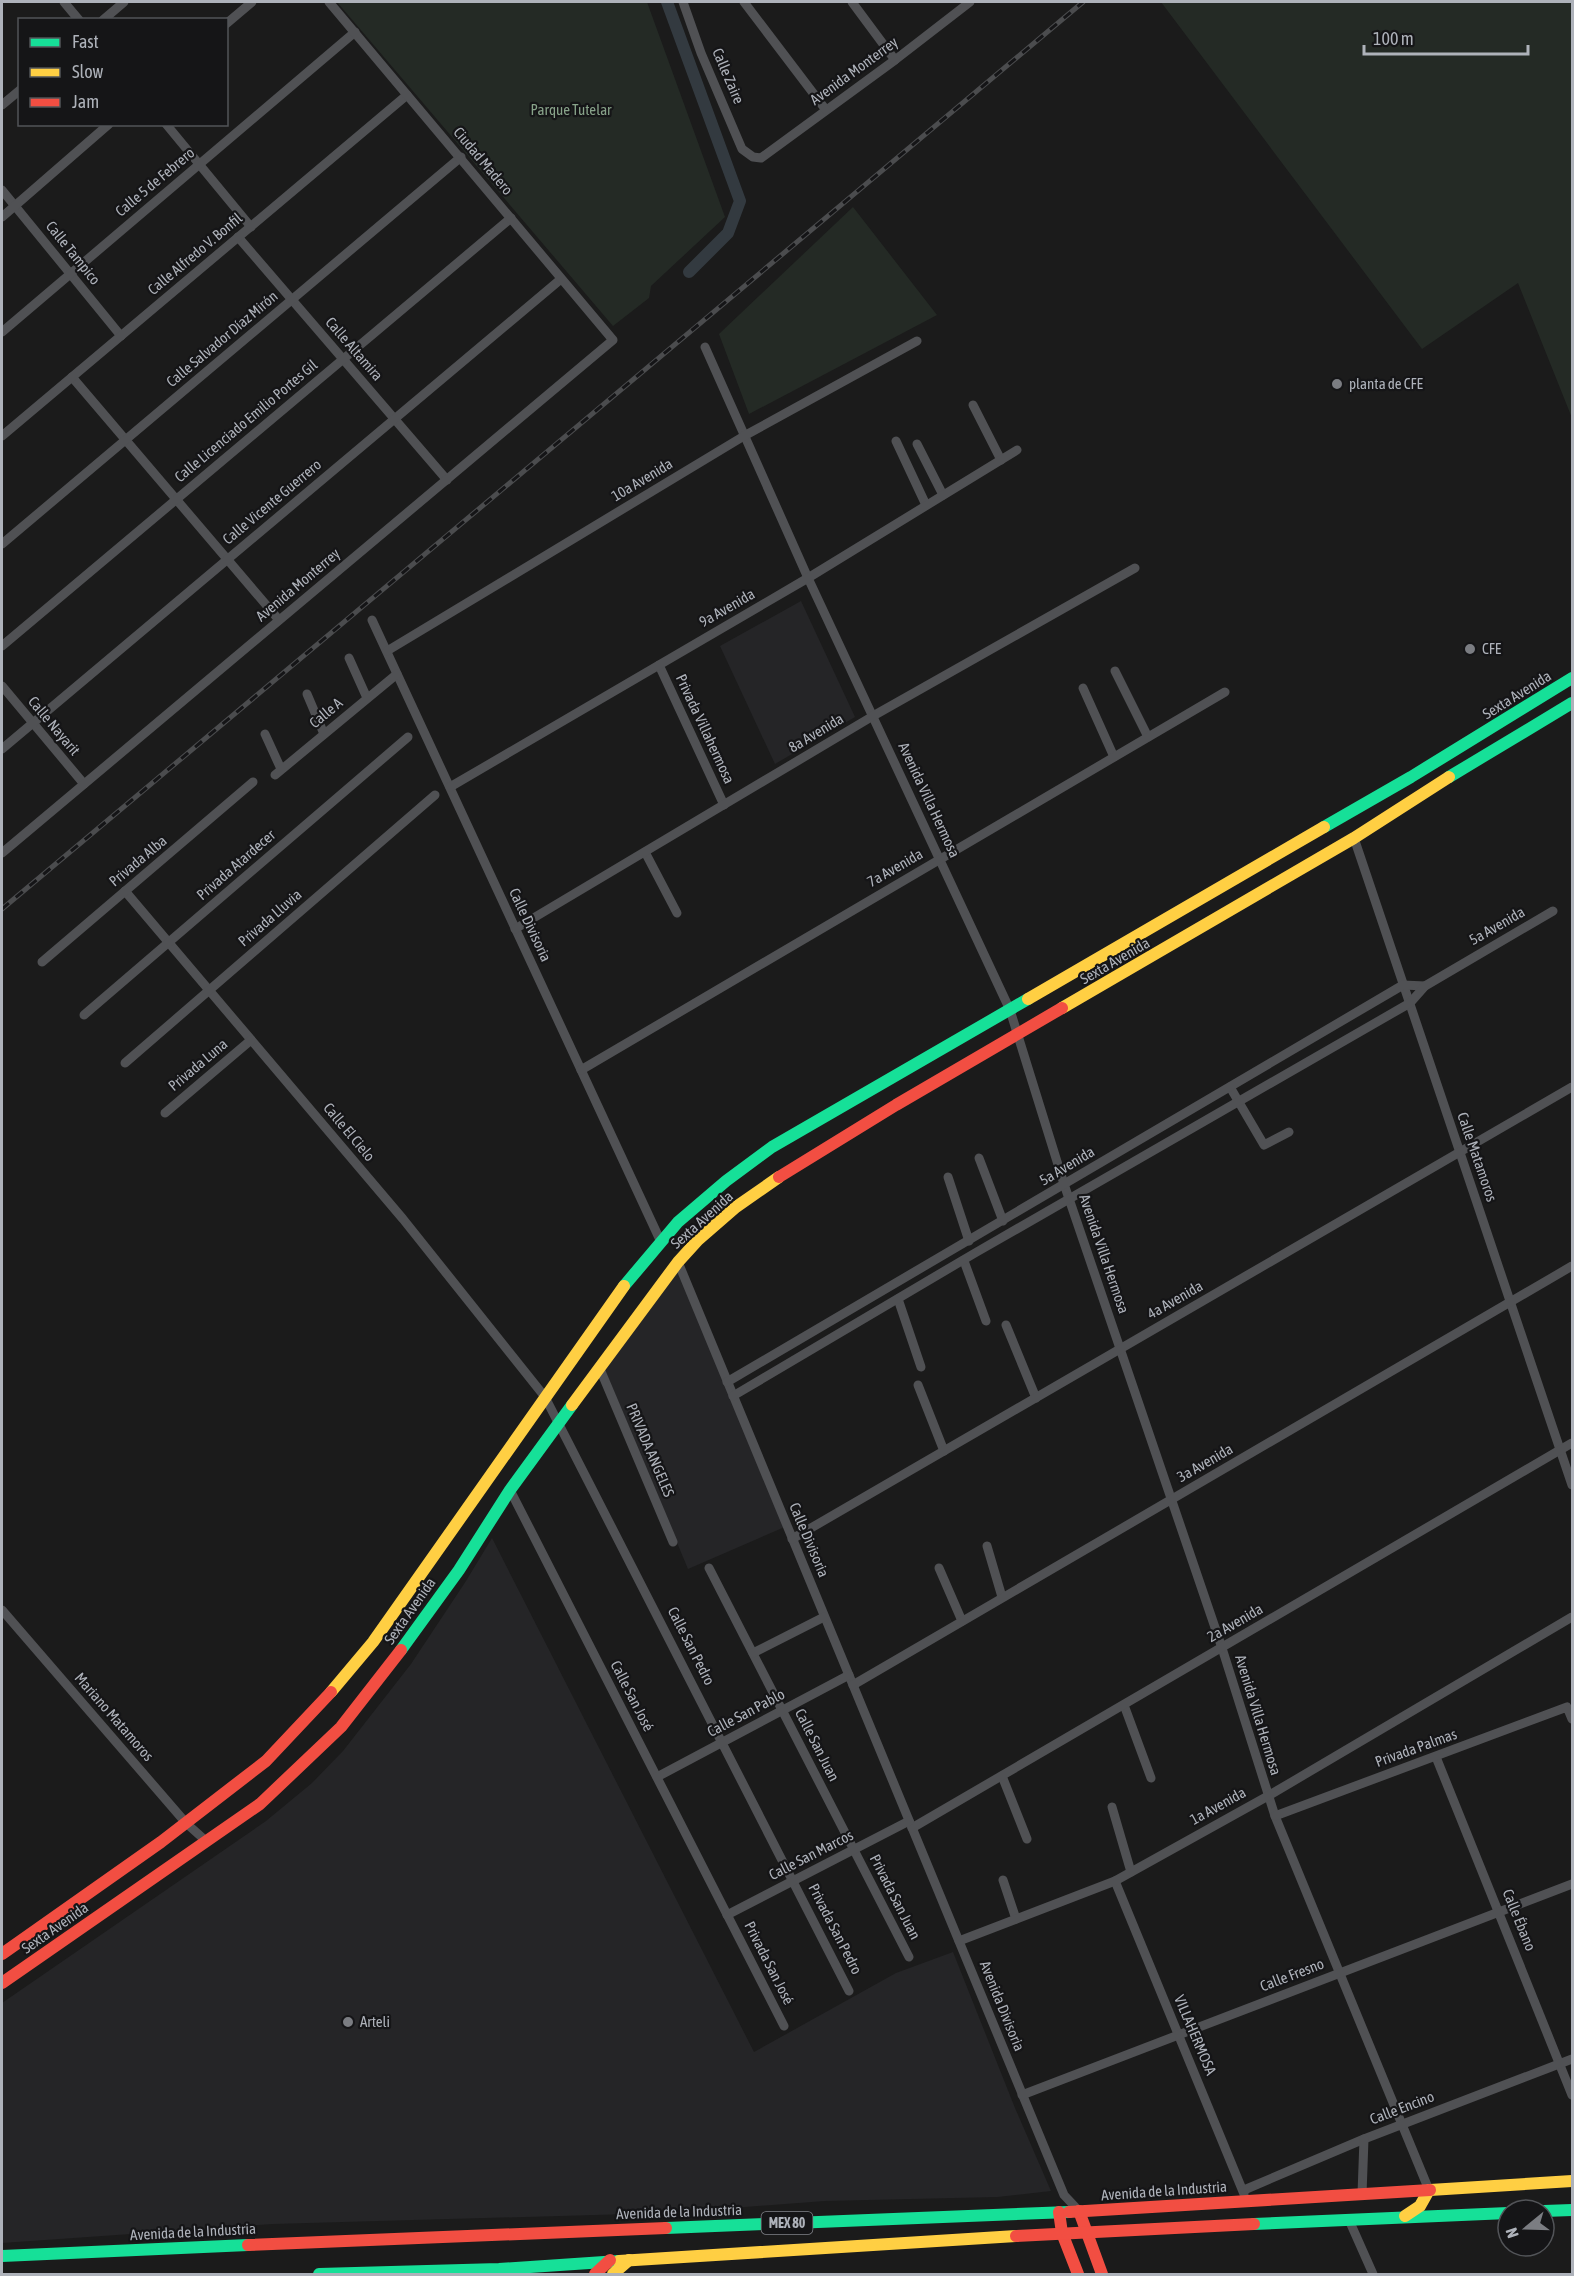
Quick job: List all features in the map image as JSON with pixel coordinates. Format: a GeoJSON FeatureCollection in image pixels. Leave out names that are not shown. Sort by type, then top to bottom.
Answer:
{"type":"FeatureCollection","features":[{"type":"Feature","properties":{"kind":"main road","name":"Sexta Avenida"},"geometry":{"type":"LineString","coordinates":[[2,1954],[186,1823],[266,1761],[327,1697],[373,1642],[629,1279],[678,1222],[722,1184],[772,1147],[1411,777],[1572,678]]}},
{"type":"Feature","properties":{"kind":"main road","name":"Sexta Avenida"},"geometry":{"type":"LineString","coordinates":[[2,1983],[260,1804],[341,1727],[398,1656],[459,1570],[510,1490],[678,1262],[698,1240],[736,1207],[896,1105],[1354,838],[1490,751],[1572,703]]}},
{"type":"Feature","properties":{"kind":"main road","name":"Avenida de la Industria"},"geometry":{"type":"LineString","coordinates":[[2,2256],[385,2238],[1059,2212],[1244,2195],[1362,2194],[1572,2181]]}},
{"type":"Feature","properties":{"kind":"main road"},"geometry":{"type":"LineString","coordinates":[[1403,2217],[1419,2208],[1429,2190]]}},
{"type":"Feature","properties":{"kind":"main road"},"geometry":{"type":"LineString","coordinates":[[1556,2211],[1572,2210]]}},
{"type":"Feature","properties":{"kind":"main road"},"geometry":{"type":"LineString","coordinates":[[1079,2211],[1102,2274]]}},
{"type":"Feature","properties":{"kind":"main road"},"geometry":{"type":"LineString","coordinates":[[1059,2212],[1062,2233],[1078,2274]]}},
{"type":"Feature","properties":{"kind":"main road","name":"MEX 80"},"geometry":{"type":"LineString","coordinates":[[319,2274],[499,2269],[610,2260],[1062,2233],[1496,2213]]}},
{"type":"Feature","properties":{"kind":"main road"},"geometry":{"type":"LineString","coordinates":[[595,2274],[610,2260]]}},
{"type":"Feature","properties":{"kind":"main road"},"geometry":{"type":"LineString","coordinates":[[613,2274],[629,2260]]}},
{"type":"Feature","properties":{"kind":"street"},"geometry":{"type":"LineString","coordinates":[[64,2],[77,18]]}},
{"type":"Feature","properties":{"kind":"street"},"geometry":{"type":"LineString","coordinates":[[105,18],[124,2]]}},
{"type":"Feature","properties":{"kind":"street"},"geometry":{"type":"LineString","coordinates":[[228,22],[252,2]]}},
{"type":"Feature","properties":{"kind":"street","name":"Ciudad Madero"},"geometry":{"type":"LineString","coordinates":[[329,2],[613,340]]}},
{"type":"Feature","properties":{"kind":"street","name":"Calle Zaire"},"geometry":{"type":"LineString","coordinates":[[683,2],[701,53],[742,149],[753,158]]}},
{"type":"Feature","properties":{"kind":"street"},"geometry":{"type":"LineString","coordinates":[[744,2],[826,110]]}},
{"type":"Feature","properties":{"kind":"street"},"geometry":{"type":"LineString","coordinates":[[852,2],[896,60]]}},
{"type":"Feature","properties":{"kind":"street","name":"Avenida Monterrey"},"geometry":{"type":"LineString","coordinates":[[753,158],[761,158],[896,60],[964,3]]}},
{"type":"Feature","properties":{"kind":"street","name":"Calle 5 de Febrero"},"geometry":{"type":"LineString","coordinates":[[2,332],[355,32]]}},
{"type":"Feature","properties":{"kind":"street"},"geometry":{"type":"LineString","coordinates":[[2,105],[18,92]]}},
{"type":"Feature","properties":{"kind":"street","name":"Calle Alfredo V. Bonfil"},"geometry":{"type":"LineString","coordinates":[[2,435],[407,95]]}},
{"type":"Feature","properties":{"kind":"street"},"geometry":{"type":"LineString","coordinates":[[2,216],[107,126]]}},
{"type":"Feature","properties":{"kind":"street"},"geometry":{"type":"LineString","coordinates":[[168,126],[251,227]]}},
{"type":"Feature","properties":{"kind":"street","name":"Calle Salvador Díaz Mirón"},"geometry":{"type":"LineString","coordinates":[[2,544],[461,157]]}},
{"type":"Feature","properties":{"kind":"street","name":"Calle Tampico"},"geometry":{"type":"LineString","coordinates":[[2,189],[121,336]]}},
{"type":"Feature","properties":{"kind":"street","name":"Calle Licenciado Emilio Portes Gil"},"geometry":{"type":"LineString","coordinates":[[2,646],[511,218]]}},
{"type":"Feature","properties":{"kind":"street","name":"Calle Altamira"},"geometry":{"type":"LineString","coordinates":[[238,237],[447,480]]}},
{"type":"Feature","properties":{"kind":"street","name":"Calle Vicente Guerrero"},"geometry":{"type":"LineString","coordinates":[[2,749],[561,279]]}},
{"type":"Feature","properties":{"kind":"street","name":"Avenida Monterrey"},"geometry":{"type":"LineString","coordinates":[[2,853],[613,340]]}},
{"type":"Feature","properties":{"kind":"street","name":"10a Avenida"},"geometry":{"type":"LineString","coordinates":[[387,651],[744,436],[917,341]]}},
{"type":"Feature","properties":{"kind":"street","name":"Avenida Villa Hermosa"},"geometry":{"type":"LineString","coordinates":[[705,347],[808,578],[1010,1010],[1064,1184],[1222,1648],[1275,1816],[1429,2190]]}},
{"type":"Feature","properties":{"kind":"street"},"geometry":{"type":"LineString","coordinates":[[72,377],[279,620]]}},
{"type":"Feature","properties":{"kind":"street"},"geometry":{"type":"LineString","coordinates":[[973,405],[1001,459]]}},
{"type":"Feature","properties":{"kind":"street"},"geometry":{"type":"LineString","coordinates":[[896,441],[926,505]]}},
{"type":"Feature","properties":{"kind":"street"},"geometry":{"type":"LineString","coordinates":[[917,444],[943,495]]}},
{"type":"Feature","properties":{"kind":"street","name":"9a Avenida"},"geometry":{"type":"LineString","coordinates":[[450,787],[808,578],[1017,450]]}},
{"type":"Feature","properties":{"kind":"street","name":"8a Avenida"},"geometry":{"type":"LineString","coordinates":[[515,929],[873,716],[1135,568]]}},
{"type":"Feature","properties":{"kind":"street","name":"Calle Divisoria"},"geometry":{"type":"LineString","coordinates":[[372,620],[661,1242]]}},
{"type":"Feature","properties":{"kind":"street"},"geometry":{"type":"LineString","coordinates":[[349,658],[367,698]]}},
{"type":"Feature","properties":{"kind":"street","name":"Privada Villahermosa"},"geometry":{"type":"LineString","coordinates":[[659,665],[724,805]]}},
{"type":"Feature","properties":{"kind":"street"},"geometry":{"type":"LineString","coordinates":[[1115,671],[1148,737]]}},
{"type":"Feature","properties":{"kind":"street","name":"Calle A"},"geometry":{"type":"LineString","coordinates":[[265,734],[278,772],[397,674]]}},
{"type":"Feature","properties":{"kind":"street","name":"Calle Nayarit"},"geometry":{"type":"LineString","coordinates":[[2,686],[84,784]]}},
{"type":"Feature","properties":{"kind":"street"},"geometry":{"type":"LineString","coordinates":[[1083,688],[1114,757]]}},
{"type":"Feature","properties":{"kind":"street","name":"7a Avenida"},"geometry":{"type":"LineString","coordinates":[[581,1070],[1226,692]]}},
{"type":"Feature","properties":{"kind":"street"},"geometry":{"type":"LineString","coordinates":[[307,694],[324,734]]}},
{"type":"Feature","properties":{"kind":"street","name":"Privada Atardecer"},"geometry":{"type":"LineString","coordinates":[[84,1015],[408,737]]}},
{"type":"Feature","properties":{"kind":"street","name":"Privada Alba"},"geometry":{"type":"LineString","coordinates":[[42,962],[253,782]]}},
{"type":"Feature","properties":{"kind":"street","name":"Privada Lluvia"},"geometry":{"type":"LineString","coordinates":[[125,1063],[435,795]]}},
{"type":"Feature","properties":{"kind":"street","name":"Calle Matamoros"},"geometry":{"type":"LineString","coordinates":[[1354,838],[1572,1485]]}},
{"type":"Feature","properties":{"kind":"street"},"geometry":{"type":"LineString","coordinates":[[645,852],[677,913]]}},
{"type":"Feature","properties":{"kind":"street","name":"Calle El Cielo"},"geometry":{"type":"LineString","coordinates":[[125,891],[403,1219],[545,1397],[560,1424]]}},
{"type":"Feature","properties":{"kind":"street","name":"5a Avenida"},"geometry":{"type":"LineString","coordinates":[[733,1396],[1410,1003],[1425,986],[1553,911]]}},
{"type":"Feature","properties":{"kind":"street"},"geometry":{"type":"LineString","coordinates":[[1403,985],[1425,986]]}},
{"type":"Feature","properties":{"kind":"street","name":"5a Avenida"},"geometry":{"type":"LineString","coordinates":[[727,1382],[1403,985]]}},
{"type":"Feature","properties":{"kind":"street","name":"Privada Luna"},"geometry":{"type":"LineString","coordinates":[[165,1113],[251,1040]]}},
{"type":"Feature","properties":{"kind":"street"},"geometry":{"type":"LineString","coordinates":[[1230,1087],[1264,1145],[1289,1132]]}},
{"type":"Feature","properties":{"kind":"street","name":"4a Avenida"},"geometry":{"type":"LineString","coordinates":[[792,1539],[1572,1087]]}},
{"type":"Feature","properties":{"kind":"street"},"geometry":{"type":"LineString","coordinates":[[979,1158],[1003,1221]]}},
{"type":"Feature","properties":{"kind":"street"},"geometry":{"type":"LineString","coordinates":[[948,1177],[969,1241]]}},
{"type":"Feature","properties":{"kind":"street"},"geometry":{"type":"LineString","coordinates":[[964,1261],[986,1321]]}},
{"type":"Feature","properties":{"kind":"street","name":"Calle Divisoria"},"geometry":{"type":"LineString","coordinates":[[678,1262],[910,1825]]}},
{"type":"Feature","properties":{"kind":"street","name":"3a Avenida"},"geometry":{"type":"LineString","coordinates":[[853,1685],[1572,1266]]}},
{"type":"Feature","properties":{"kind":"street"},"geometry":{"type":"LineString","coordinates":[[902,1280],[909,1293]]}},
{"type":"Feature","properties":{"kind":"street"},"geometry":{"type":"LineString","coordinates":[[898,1299],[921,1367]]}},
{"type":"Feature","properties":{"kind":"street"},"geometry":{"type":"LineString","coordinates":[[845,1313],[852,1326]]}},
{"type":"Feature","properties":{"kind":"street"},"geometry":{"type":"LineString","coordinates":[[1006,1325],[1036,1398]]}},
{"type":"Feature","properties":{"kind":"street","name":"PRIVADA ANGELES"},"geometry":{"type":"LineString","coordinates":[[600,1369],[673,1542]]}},
{"type":"Feature","properties":{"kind":"street"},"geometry":{"type":"LineString","coordinates":[[918,1385],[944,1451]]}},
{"type":"Feature","properties":{"kind":"street","name":"Calle San Pedro"},"geometry":{"type":"LineString","coordinates":[[560,1424],[794,1882]]}},
{"type":"Feature","properties":{"kind":"street","name":"2a Avenida"},"geometry":{"type":"LineString","coordinates":[[910,1825],[1002,1776],[1572,1443]]}},
{"type":"Feature","properties":{"kind":"street","name":"Calle San José"},"geometry":{"type":"LineString","coordinates":[[510,1490],[727,1914]]}},
{"type":"Feature","properties":{"kind":"street"},"geometry":{"type":"LineString","coordinates":[[987,1546],[1002,1597]]}},
{"type":"Feature","properties":{"kind":"street"},"geometry":{"type":"LineString","coordinates":[[709,1568],[753,1653],[824,1617]]}},
{"type":"Feature","properties":{"kind":"street"},"geometry":{"type":"LineString","coordinates":[[939,1568],[962,1621]]}},
{"type":"Feature","properties":{"kind":"street","name":"Mariano Matamoros"},"geometry":{"type":"LineString","coordinates":[[2,1610],[186,1823],[206,1841]]}},
{"type":"Feature","properties":{"kind":"street","name":"1a Avenida"},"geometry":{"type":"LineString","coordinates":[[959,1941],[1115,1881],[1268,1796],[1572,1617]]}},
{"type":"Feature","properties":{"kind":"street","name":"Calle San Juan"},"geometry":{"type":"LineString","coordinates":[[753,1653],[854,1850]]}},
{"type":"Feature","properties":{"kind":"street","name":"Calle San Pablo"},"geometry":{"type":"LineString","coordinates":[[657,1777],[849,1676]]}},
{"type":"Feature","properties":{"kind":"street"},"geometry":{"type":"LineString","coordinates":[[1124,1705],[1151,1778]]}},
{"type":"Feature","properties":{"kind":"street","name":"Privada Palmas"},"geometry":{"type":"LineString","coordinates":[[1275,1816],[1567,1707],[1572,1719]]}},
{"type":"Feature","properties":{"kind":"street","name":"Calle Ébano"},"geometry":{"type":"LineString","coordinates":[[1436,1757],[1572,2095]]}},
{"type":"Feature","properties":{"kind":"street"},"geometry":{"type":"LineString","coordinates":[[1002,1776],[1027,1839]]}},
{"type":"Feature","properties":{"kind":"street"},"geometry":{"type":"LineString","coordinates":[[1112,1807],[1131,1872]]}},
{"type":"Feature","properties":{"kind":"street","name":"Calle San Marcos"},"geometry":{"type":"LineString","coordinates":[[727,1914],[854,1850],[910,1825]]}},
{"type":"Feature","properties":{"kind":"street","name":"Avenida Divisoria"},"geometry":{"type":"LineString","coordinates":[[910,1825],[1064,2195],[1079,2211]]}},
{"type":"Feature","properties":{"kind":"street","name":"Privada San Juan"},"geometry":{"type":"LineString","coordinates":[[854,1850],[909,1957]]}},
{"type":"Feature","properties":{"kind":"street"},"geometry":{"type":"LineString","coordinates":[[1003,1880],[1016,1918]]}},
{"type":"Feature","properties":{"kind":"street","name":"VILLAHERMOSA"},"geometry":{"type":"LineString","coordinates":[[1115,1881],[1244,2195]]}},
{"type":"Feature","properties":{"kind":"street","name":"Privada San Pedro"},"geometry":{"type":"LineString","coordinates":[[794,1882],[849,1990]]}},
{"type":"Feature","properties":{"kind":"street","name":"Calle Fresno"},"geometry":{"type":"LineString","coordinates":[[1022,2095],[1572,1884]]}},
{"type":"Feature","properties":{"kind":"street","name":"Privada San José"},"geometry":{"type":"LineString","coordinates":[[727,1914],[784,2026]]}},
{"type":"Feature","properties":{"kind":"street","name":"Calle Encino"},"geometry":{"type":"LineString","coordinates":[[1244,2195],[1364,2139],[1572,2060]]}},
{"type":"Feature","properties":{"kind":"street"},"geometry":{"type":"LineString","coordinates":[[1362,2194],[1364,2139]]}},
{"type":"Feature","properties":{"kind":"street"},"geometry":{"type":"LineString","coordinates":[[1059,2212],[1064,2195]]}},
{"type":"Feature","properties":{"kind":"street"},"geometry":{"type":"LineString","coordinates":[[1348,2220],[1373,2274]]}},
{"type":"Feature","properties":{"kind":"shaded area"},"geometry":{"type":"Polygon","coordinates":[[[801,601],[855,717],[775,764],[720,646],[801,601]]]}},
{"type":"Feature","properties":{"kind":"shaded area"},"geometry":{"type":"Polygon","coordinates":[[[678,1262],[787,1526],[688,1569],[603,1365],[678,1262]]]}},
{"type":"Feature","properties":{"kind":"shaded area"},"geometry":{"type":"Polygon","coordinates":[[[492,1538],[754,2052],[896,1973],[953,1952],[1015,2108],[1051,2191],[997,2197],[825,2201],[664,2213],[273,2224],[2,2243],[2,2003],[266,1821],[312,1783],[343,1751],[411,1664],[492,1538]]]}},
{"type":"Feature","properties":{"kind":"green space","name":"Parque Tutelar"},"geometry":{"type":"Polygon","coordinates":[[[337,2],[647,2],[725,217],[651,286],[649,298],[613,326],[337,2]]]}},
{"type":"Feature","properties":{"kind":"green space"},"geometry":{"type":"Polygon","coordinates":[[[1161,2],[1572,2],[1572,418],[1518,283],[1422,349],[1161,2]]]}},
{"type":"Feature","properties":{"kind":"green space"},"geometry":{"type":"Polygon","coordinates":[[[853,207],[937,315],[749,414],[719,334],[853,207]]]}},
{"type":"Feature","properties":{"kind":"waterway"},"geometry":{"type":"LineString","coordinates":[[667,2],[740,201],[728,233],[689,272]]}},
{"type":"Feature","properties":{"kind":"railway"},"geometry":{"type":"LineString","coordinates":[[2,909],[1083,2]]}},
{"type":"Feature","properties":{"kind":"traffic: fast"},"geometry":{"type":"LineString","coordinates":[[1324,827],[1411,777],[1572,678]]}},
{"type":"Feature","properties":{"kind":"traffic: fast"},"geometry":{"type":"LineString","coordinates":[[1449,777],[1572,703]]}},
{"type":"Feature","properties":{"kind":"traffic: fast"},"geometry":{"type":"LineString","coordinates":[[624,1286],[678,1222],[726,1181],[772,1147],[1028,999]]}},
{"type":"Feature","properties":{"kind":"traffic: fast"},"geometry":{"type":"LineString","coordinates":[[401,1650],[459,1570],[510,1490],[572,1405]]}},
{"type":"Feature","properties":{"kind":"traffic: fast"},"geometry":{"type":"LineString","coordinates":[[1556,2211],[1572,2210]]}},
{"type":"Feature","properties":{"kind":"traffic: fast"},"geometry":{"type":"LineString","coordinates":[[666,2228],[1069,2212]]}},
{"type":"Feature","properties":{"kind":"traffic: fast"},"geometry":{"type":"LineString","coordinates":[[1254,2224],[1496,2214]]}},
{"type":"Feature","properties":{"kind":"traffic: fast"},"geometry":{"type":"LineString","coordinates":[[2,2256],[248,2245]]}},
{"type":"Feature","properties":{"kind":"traffic: fast"},"geometry":{"type":"LineString","coordinates":[[319,2274],[499,2269],[619,2261]]}},
{"type":"Feature","properties":{"kind":"traffic: slow"},"geometry":{"type":"LineString","coordinates":[[1062,1008],[1354,838],[1449,777]]}},
{"type":"Feature","properties":{"kind":"traffic: slow"},"geometry":{"type":"LineString","coordinates":[[1028,999],[1324,827]]}},
{"type":"Feature","properties":{"kind":"traffic: slow"},"geometry":{"type":"LineString","coordinates":[[572,1405],[678,1262],[698,1240],[736,1207],[779,1177]]}},
{"type":"Feature","properties":{"kind":"traffic: slow"},"geometry":{"type":"LineString","coordinates":[[331,1692],[373,1642],[624,1286]]}},
{"type":"Feature","properties":{"kind":"traffic: slow"},"geometry":{"type":"LineString","coordinates":[[1430,2190],[1572,2181]]}},
{"type":"Feature","properties":{"kind":"traffic: slow"},"geometry":{"type":"LineString","coordinates":[[1405,2216],[1420,2206],[1429,2190]]}},
{"type":"Feature","properties":{"kind":"traffic: slow"},"geometry":{"type":"LineString","coordinates":[[619,2261],[1016,2236]]}},
{"type":"Feature","properties":{"kind":"traffic: slow"},"geometry":{"type":"LineString","coordinates":[[613,2274],[629,2260]]}},
{"type":"Feature","properties":{"kind":"traffic: jam"},"geometry":{"type":"LineString","coordinates":[[779,1177],[896,1105],[1062,1008]]}},
{"type":"Feature","properties":{"kind":"traffic: jam"},"geometry":{"type":"LineString","coordinates":[[2,1983],[260,1804],[341,1727],[401,1650]]}},
{"type":"Feature","properties":{"kind":"traffic: jam"},"geometry":{"type":"LineString","coordinates":[[2,1954],[161,1842],[266,1761],[331,1692]]}},
{"type":"Feature","properties":{"kind":"traffic: jam"},"geometry":{"type":"LineString","coordinates":[[1069,2212],[1430,2190]]}},
{"type":"Feature","properties":{"kind":"traffic: jam"},"geometry":{"type":"LineString","coordinates":[[1079,2211],[1102,2274]]}},
{"type":"Feature","properties":{"kind":"traffic: jam"},"geometry":{"type":"LineString","coordinates":[[1059,2212],[1062,2233],[1078,2274]]}},
{"type":"Feature","properties":{"kind":"traffic: jam"},"geometry":{"type":"LineString","coordinates":[[1016,2236],[1254,2224]]}},
{"type":"Feature","properties":{"kind":"traffic: jam"},"geometry":{"type":"LineString","coordinates":[[248,2245],[666,2228]]}},
{"type":"Feature","properties":{"kind":"traffic: jam"},"geometry":{"type":"LineString","coordinates":[[595,2274],[610,2260]]}},
{"type":"Feature","properties":{"kind":"place","name":"planta de CFE"},"geometry":{"type":"Point","coordinates":[1337,384]}},
{"type":"Feature","properties":{"kind":"place","name":"CFE"},"geometry":{"type":"Point","coordinates":[1470,649]}},
{"type":"Feature","properties":{"kind":"place","name":"Arteli"},"geometry":{"type":"Point","coordinates":[348,2022]}}]}
